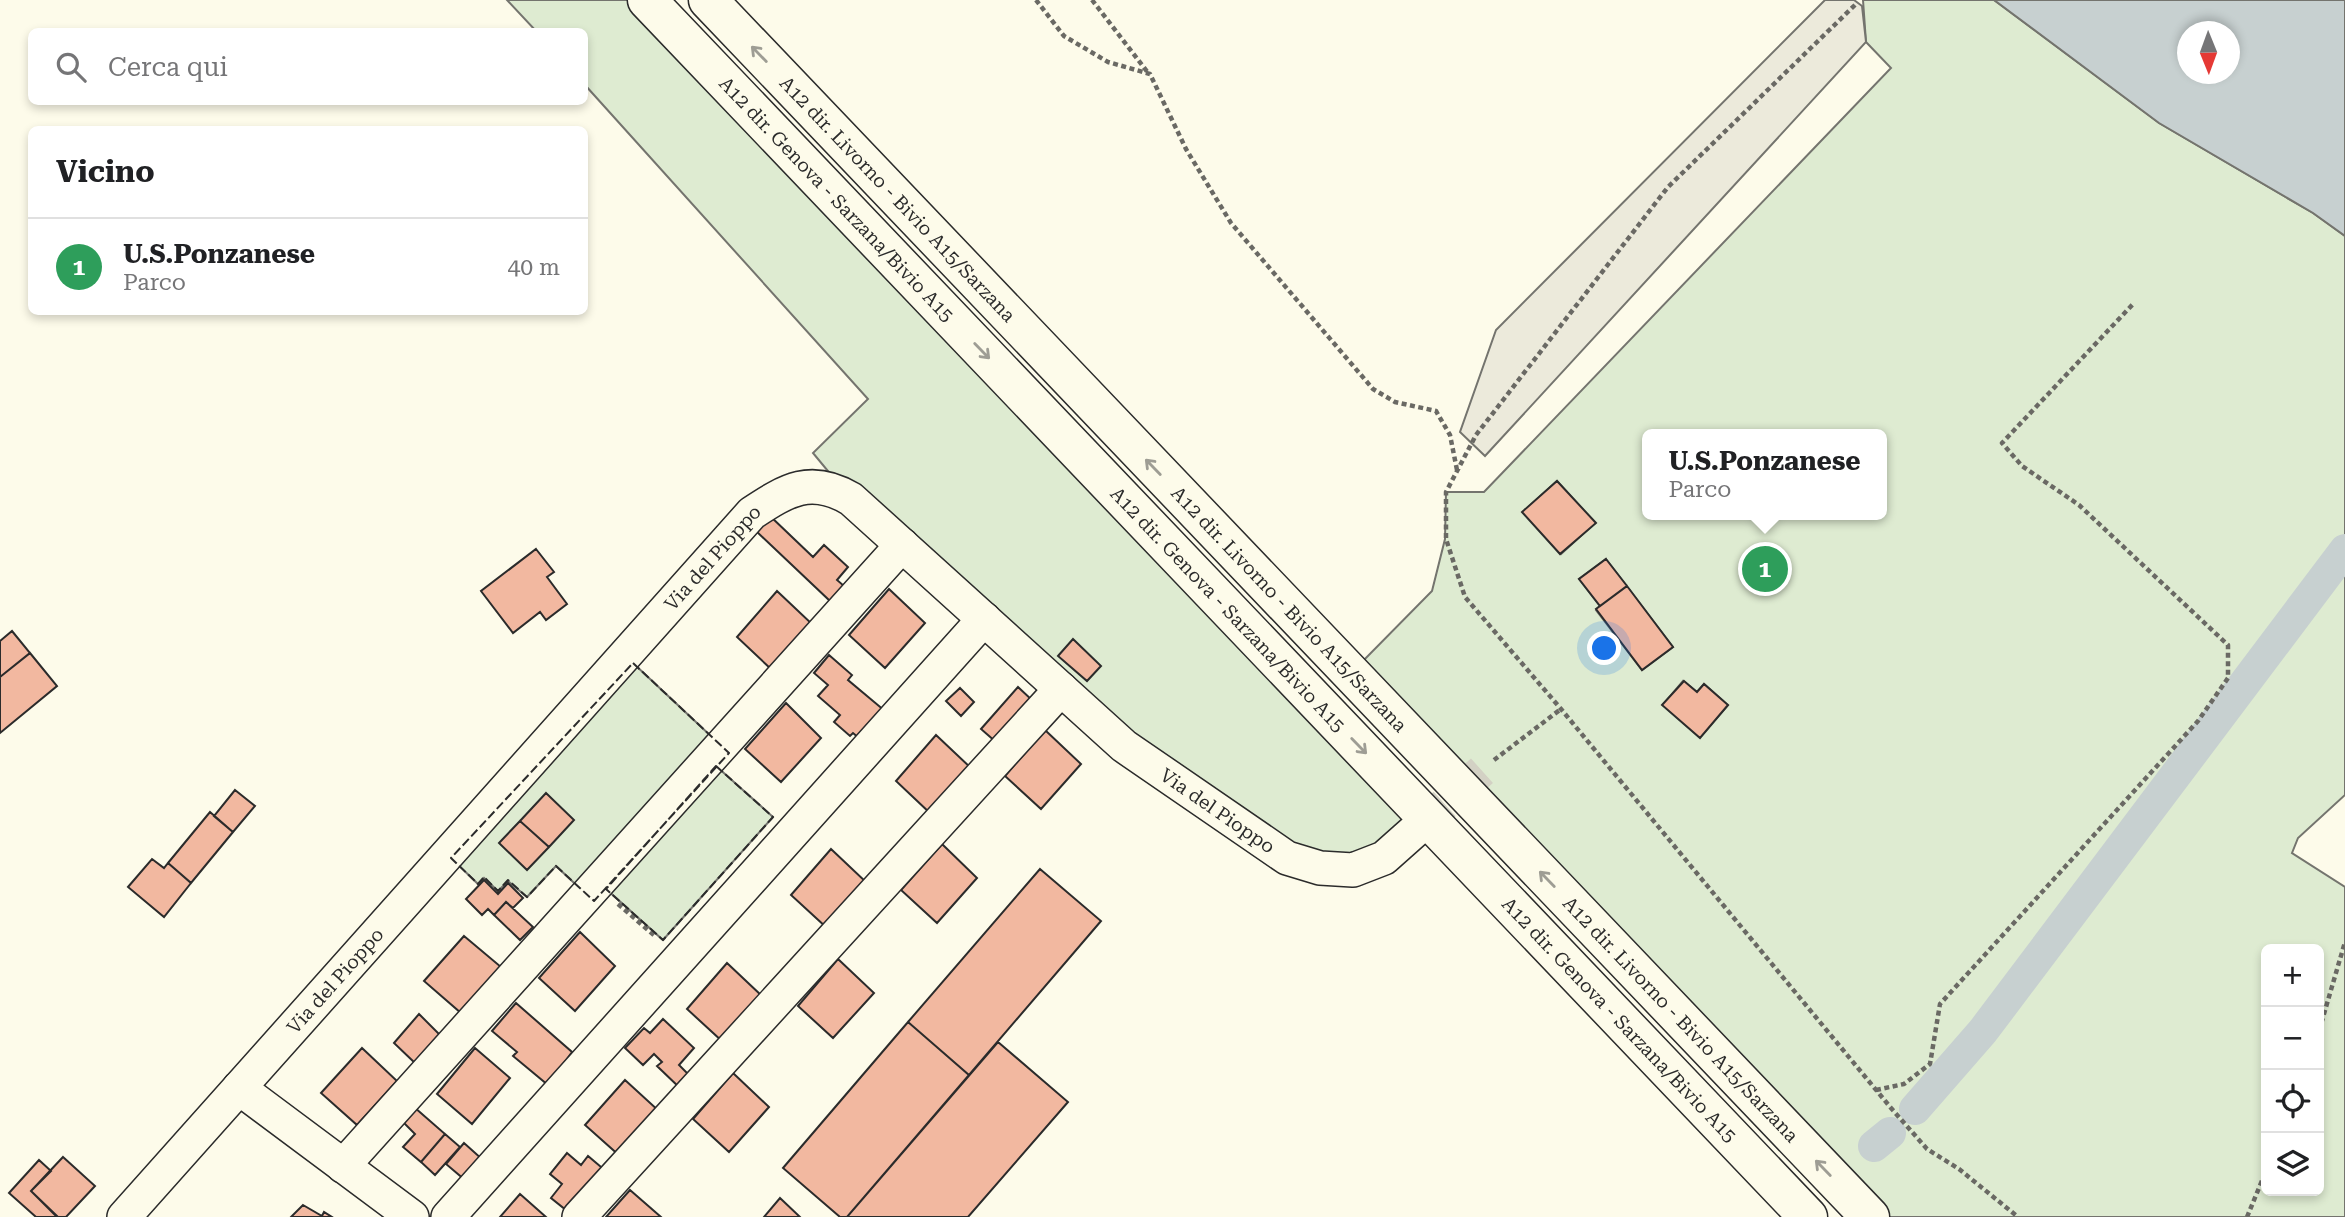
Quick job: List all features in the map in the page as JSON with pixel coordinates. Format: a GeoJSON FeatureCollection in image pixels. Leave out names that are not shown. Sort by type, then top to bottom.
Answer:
{"type":"FeatureCollection","features":[{"type":"Feature","properties":{"kind":"highway","name":"A12 dir. Genova - Sarzana/Bivio A15"},"geometry":{"type":"LineString","coordinates":[[647,0],[1808,1217]]}},
{"type":"Feature","properties":{"kind":"highway","name":"A12 dir. Livorno - Bivio A15/Sarzana"},"geometry":{"type":"LineString","coordinates":[[708,0],[1870,1217]]}},
{"type":"Feature","properties":{"kind":"street","name":"Via del Pioppo"},"geometry":{"type":"LineString","coordinates":[[124,1217],[752,513],[782,493],[810,485],[834,488],[851,499],[1124,746],[1287,858],[1320,868],[1353,870],[1384,858],[1420,826]]}},
{"type":"Feature","properties":{"kind":"street"},"geometry":{"type":"LineString","coordinates":[[343,1166],[902,545]]}},
{"type":"Feature","properties":{"kind":"street"},"geometry":{"type":"LineString","coordinates":[[448,1217],[984,619]]}},
{"type":"Feature","properties":{"kind":"street"},"geometry":{"type":"LineString","coordinates":[[579,1217],[1061,689]]}},
{"type":"Feature","properties":{"kind":"street"},"geometry":{"type":"LineString","coordinates":[[239,1088],[412,1217]]}},
{"type":"Feature","properties":{"kind":"path"},"geometry":{"type":"LineString","coordinates":[[1036,0],[1064,36],[1108,62],[1150,74]]}},
{"type":"Feature","properties":{"kind":"path"},"geometry":{"type":"LineString","coordinates":[[1092,0],[1150,74],[1185,149],[1231,223],[1373,389],[1395,402],[1436,411],[1450,435],[1457,471]]}},
{"type":"Feature","properties":{"kind":"path"},"geometry":{"type":"LineString","coordinates":[[1855,5],[1668,187],[1476,435],[1446,492],[1446,539],[1465,597],[1891,1108],[1927,1149],[1959,1169],[2018,1217]]}},
{"type":"Feature","properties":{"kind":"path"},"geometry":{"type":"LineString","coordinates":[[1876,1090],[1904,1084],[1930,1064],[1940,1004],[2198,720],[2228,678],[2228,645],[2079,505],[2022,466],[2002,443],[2134,303]]}},
{"type":"Feature","properties":{"kind":"path"},"geometry":{"type":"LineString","coordinates":[[1494,760],[1561,709]]}},
{"type":"Feature","properties":{"kind":"path"},"geometry":{"type":"LineString","coordinates":[[596,885],[680,959]]}},
{"type":"Feature","properties":{"kind":"path"},"geometry":{"type":"LineString","coordinates":[[2324,1014],[2345,942]]}},
{"type":"Feature","properties":{"kind":"path"},"geometry":{"type":"LineString","coordinates":[[2247,1217],[2261,1183]]}},
{"type":"Feature","properties":{"kind":"green space"},"geometry":{"type":"Polygon","coordinates":[[[507,0],[628,0],[1420,826],[1320,868],[1124,746],[851,499],[813,453],[868,399],[588,88],[588,28],[533,28],[507,0]]]}},
{"type":"Feature","properties":{"kind":"green space"},"geometry":{"type":"Polygon","coordinates":[[[1863,0],[1994,0],[2159,123],[2313,213],[2345,236],[2345,795],[2298,838],[2292,853],[2345,887],[2345,1217],[1884,1217],[1358,666],[1432,591],[1445,539],[1446,492],[1484,492],[1891,68],[1866,42],[1863,0]],[[1557,481],[1523,512],[1561,554],[1595,523],[1557,481]],[[1606,559],[1579,579],[1600,606],[1596,610],[1642,670],[1673,647],[1606,559]],[[1683,681],[1663,705],[1700,737],[1728,705],[1704,684],[1697,692],[1683,681]]]}},
{"type":"Feature","properties":{"kind":"green space"},"geometry":{"type":"Polygon","coordinates":[[[633,663],[729,753],[716,766],[773,817],[663,940],[606,889],[587,895],[556,866],[527,897],[508,881],[498,891],[484,878],[478,884],[451,858],[633,663]]]}},
{"type":"Feature","properties":{"kind":"shaded area"},"geometry":{"type":"Polygon","coordinates":[[[1825,0],[1854,0],[1862,6],[1866,42],[1485,456],[1460,432],[1496,330],[1825,0]]]}},
{"type":"Feature","properties":{"kind":"shaded area"},"geometry":{"type":"Polygon","coordinates":[[[1994,0],[2345,0],[2345,236],[2313,213],[2159,123],[1994,0]]]}},
{"type":"Feature","properties":{"kind":"building"},"geometry":{"type":"Polygon","coordinates":[[[1557,481],[1596,523],[1560,554],[1522,512],[1557,481]]]}},
{"type":"Feature","properties":{"kind":"building"},"geometry":{"type":"Polygon","coordinates":[[[769,515],[813,557],[824,545],[848,567],[837,580],[844,586],[830,601],[755,530],[769,515]]]}},
{"type":"Feature","properties":{"kind":"building"},"geometry":{"type":"Polygon","coordinates":[[[536,549],[554,572],[547,577],[567,604],[546,620],[540,612],[513,633],[481,591],[536,549]]]}},
{"type":"Feature","properties":{"kind":"building"},"geometry":{"type":"Polygon","coordinates":[[[1606,559],[1627,586],[1600,606],[1579,579],[1606,559]]]}},
{"type":"Feature","properties":{"kind":"building"},"geometry":{"type":"Polygon","coordinates":[[[1627,586],[1673,647],[1642,670],[1596,609],[1627,586]]]}},
{"type":"Feature","properties":{"kind":"building"},"geometry":{"type":"Polygon","coordinates":[[[889,589],[925,623],[885,668],[849,635],[889,589]]]}},
{"type":"Feature","properties":{"kind":"building"},"geometry":{"type":"Polygon","coordinates":[[[777,591],[813,625],[772,670],[737,637],[777,591]]]}},
{"type":"Feature","properties":{"kind":"building"},"geometry":{"type":"Polygon","coordinates":[[[12,631],[30,653],[0,677],[0,641],[12,631]]]}},
{"type":"Feature","properties":{"kind":"building"},"geometry":{"type":"Polygon","coordinates":[[[1073,639],[1101,666],[1087,681],[1058,656],[1073,639]]]}},
{"type":"Feature","properties":{"kind":"building"},"geometry":{"type":"Polygon","coordinates":[[[30,653],[57,686],[0,733],[0,677],[30,653]]]}},
{"type":"Feature","properties":{"kind":"building"},"geometry":{"type":"Polygon","coordinates":[[[829,655],[852,675],[848,680],[885,711],[860,739],[853,733],[850,736],[834,722],[840,715],[818,696],[828,685],[814,673],[829,655]]]}},
{"type":"Feature","properties":{"kind":"building"},"geometry":{"type":"Polygon","coordinates":[[[1684,681],[1697,692],[1704,684],[1728,705],[1700,738],[1662,705],[1684,681]]]}},
{"type":"Feature","properties":{"kind":"building"},"geometry":{"type":"Polygon","coordinates":[[[1018,687],[1033,701],[996,742],[981,729],[1018,687]]]}},
{"type":"Feature","properties":{"kind":"building"},"geometry":{"type":"Polygon","coordinates":[[[960,688],[974,702],[961,716],[946,701],[960,688]]]}},
{"type":"Feature","properties":{"kind":"building"},"geometry":{"type":"Polygon","coordinates":[[[786,703],[821,738],[781,782],[745,749],[786,703]]]}},
{"type":"Feature","properties":{"kind":"building"},"geometry":{"type":"Polygon","coordinates":[[[1045,730],[1081,764],[1041,809],[1005,776],[1045,730]]]}},
{"type":"Feature","properties":{"kind":"building"},"geometry":{"type":"Polygon","coordinates":[[[936,735],[972,769],[931,814],[896,781],[936,735]]]}},
{"type":"Feature","properties":{"kind":"building"},"geometry":{"type":"Polygon","coordinates":[[[235,790],[255,806],[233,832],[214,816],[235,790]]]}},
{"type":"Feature","properties":{"kind":"building"},"geometry":{"type":"Polygon","coordinates":[[[546,793],[574,820],[549,847],[520,821],[546,793]]]}},
{"type":"Feature","properties":{"kind":"building"},"geometry":{"type":"Polygon","coordinates":[[[210,812],[233,832],[191,883],[168,863],[210,812]]]}},
{"type":"Feature","properties":{"kind":"building"},"geometry":{"type":"Polygon","coordinates":[[[520,821],[549,847],[527,870],[499,843],[520,821]]]}},
{"type":"Feature","properties":{"kind":"building"},"geometry":{"type":"Polygon","coordinates":[[[942,844],[977,878],[937,923],[901,890],[942,844]]]}},
{"type":"Feature","properties":{"kind":"building"},"geometry":{"type":"Polygon","coordinates":[[[831,849],[867,883],[827,928],[791,895],[831,849]]]}},
{"type":"Feature","properties":{"kind":"building"},"geometry":{"type":"Polygon","coordinates":[[[152,859],[164,868],[168,863],[191,883],[164,917],[128,887],[152,859]]]}},
{"type":"Feature","properties":{"kind":"building"},"geometry":{"type":"Polygon","coordinates":[[[1040,869],[1101,921],[969,1075],[908,1022],[1040,869]]]}},
{"type":"Feature","properties":{"kind":"building"},"geometry":{"type":"Polygon","coordinates":[[[484,880],[498,894],[508,883],[523,898],[513,908],[506,902],[494,915],[488,909],[482,915],[466,899],[484,880]]]}},
{"type":"Feature","properties":{"kind":"building"},"geometry":{"type":"Polygon","coordinates":[[[506,902],[533,927],[520,940],[494,915],[506,902]]]}},
{"type":"Feature","properties":{"kind":"building"},"geometry":{"type":"Polygon","coordinates":[[[580,932],[615,966],[575,1011],[539,978],[580,932]]]}},
{"type":"Feature","properties":{"kind":"building"},"geometry":{"type":"Polygon","coordinates":[[[464,936],[501,967],[461,1013],[424,981],[464,936]]]}},
{"type":"Feature","properties":{"kind":"building"},"geometry":{"type":"Polygon","coordinates":[[[838,959],[874,993],[833,1038],[798,1006],[838,959]]]}},
{"type":"Feature","properties":{"kind":"building"},"geometry":{"type":"Polygon","coordinates":[[[727,963],[763,997],[723,1042],[687,1009],[727,963]]]}},
{"type":"Feature","properties":{"kind":"building"},"geometry":{"type":"Polygon","coordinates":[[[516,1003],[572,1052],[548,1085],[513,1056],[517,1052],[492,1031],[516,1003]]]}},
{"type":"Feature","properties":{"kind":"building"},"geometry":{"type":"Polygon","coordinates":[[[419,1014],[441,1036],[416,1064],[394,1043],[419,1014]]]}},
{"type":"Feature","properties":{"kind":"building"},"geometry":{"type":"Polygon","coordinates":[[[663,1019],[694,1048],[679,1065],[692,1078],[682,1090],[657,1066],[662,1062],[654,1054],[643,1065],[625,1048],[644,1028],[650,1033],[663,1019]]]}},
{"type":"Feature","properties":{"kind":"building"},"geometry":{"type":"Polygon","coordinates":[[[908,1022],[969,1075],[847,1217],[840,1217],[783,1168],[908,1022]]]}},
{"type":"Feature","properties":{"kind":"building"},"geometry":{"type":"Polygon","coordinates":[[[998,1042],[1068,1102],[968,1217],[847,1217],[998,1042]]]}},
{"type":"Feature","properties":{"kind":"building"},"geometry":{"type":"Polygon","coordinates":[[[362,1048],[397,1081],[357,1125],[321,1093],[362,1048]]]}},
{"type":"Feature","properties":{"kind":"building"},"geometry":{"type":"Polygon","coordinates":[[[475,1048],[510,1078],[472,1124],[437,1094],[475,1048]]]}},
{"type":"Feature","properties":{"kind":"building"},"geometry":{"type":"Polygon","coordinates":[[[733,1073],[769,1107],[729,1152],[693,1119],[733,1073]]]}},
{"type":"Feature","properties":{"kind":"building"},"geometry":{"type":"Polygon","coordinates":[[[625,1080],[660,1112],[621,1157],[585,1125],[625,1080]]]}},
{"type":"Feature","properties":{"kind":"building"},"geometry":{"type":"Polygon","coordinates":[[[414,1107],[445,1134],[421,1162],[403,1147],[415,1134],[402,1121],[414,1107]]]}},
{"type":"Feature","properties":{"kind":"building"},"geometry":{"type":"Polygon","coordinates":[[[445,1134],[460,1147],[435,1175],[421,1162],[445,1134]]]}},
{"type":"Feature","properties":{"kind":"building"},"geometry":{"type":"Polygon","coordinates":[[[464,1143],[483,1160],[465,1180],[446,1164],[464,1143]]]}},
{"type":"Feature","properties":{"kind":"building"},"geometry":{"type":"Polygon","coordinates":[[[567,1153],[581,1165],[588,1156],[607,1172],[571,1214],[551,1198],[562,1184],[550,1174],[567,1153]]]}},
{"type":"Feature","properties":{"kind":"building"},"geometry":{"type":"Polygon","coordinates":[[[63,1157],[95,1186],[66,1217],[58,1217],[31,1191],[63,1157]]]}},
{"type":"Feature","properties":{"kind":"building"},"geometry":{"type":"Polygon","coordinates":[[[39,1160],[51,1171],[31,1191],[57,1217],[36,1217],[9,1193],[39,1160]]]}},
{"type":"Feature","properties":{"kind":"building"},"geometry":{"type":"Polygon","coordinates":[[[630,1190],[661,1217],[606,1217],[630,1190]]]}},
{"type":"Feature","properties":{"kind":"building"},"geometry":{"type":"Polygon","coordinates":[[[520,1194],[546,1217],[500,1217],[520,1194]]]}},
{"type":"Feature","properties":{"kind":"building"},"geometry":{"type":"Polygon","coordinates":[[[780,1198],[800,1217],[764,1217],[780,1198]]]}},
{"type":"Feature","properties":{"kind":"building"},"geometry":{"type":"Polygon","coordinates":[[[303,1205],[322,1216],[324,1212],[332,1217],[291,1217],[303,1205]]]}},
{"type":"Feature","properties":{"kind":"waterway"},"geometry":{"type":"LineString","coordinates":[[1915,1109],[1983,1031],[2345,550]]}},
{"type":"Feature","properties":{"kind":"waterway"},"geometry":{"type":"LineString","coordinates":[[1874,1146],[1890,1133]]}},
{"type":"Feature","properties":{"kind":"tunnel"},"geometry":{"type":"LineString","coordinates":[[1420,826],[1494,760]]}},
{"type":"Feature","properties":{"kind":"fence"},"geometry":{"type":"LineString","coordinates":[[633,663],[729,753],[594,901],[556,866],[527,897],[508,880],[498,891],[484,877],[478,884],[451,858],[633,663]]}},
{"type":"Feature","properties":{"kind":"fence"},"geometry":{"type":"LineString","coordinates":[[716,766],[773,817],[663,940],[606,889],[716,766]]}},
{"type":"Feature","properties":{"kind":"place","name":"U.S.Ponzanese"},"geometry":{"type":"Point","coordinates":[1765,569]}}]}
